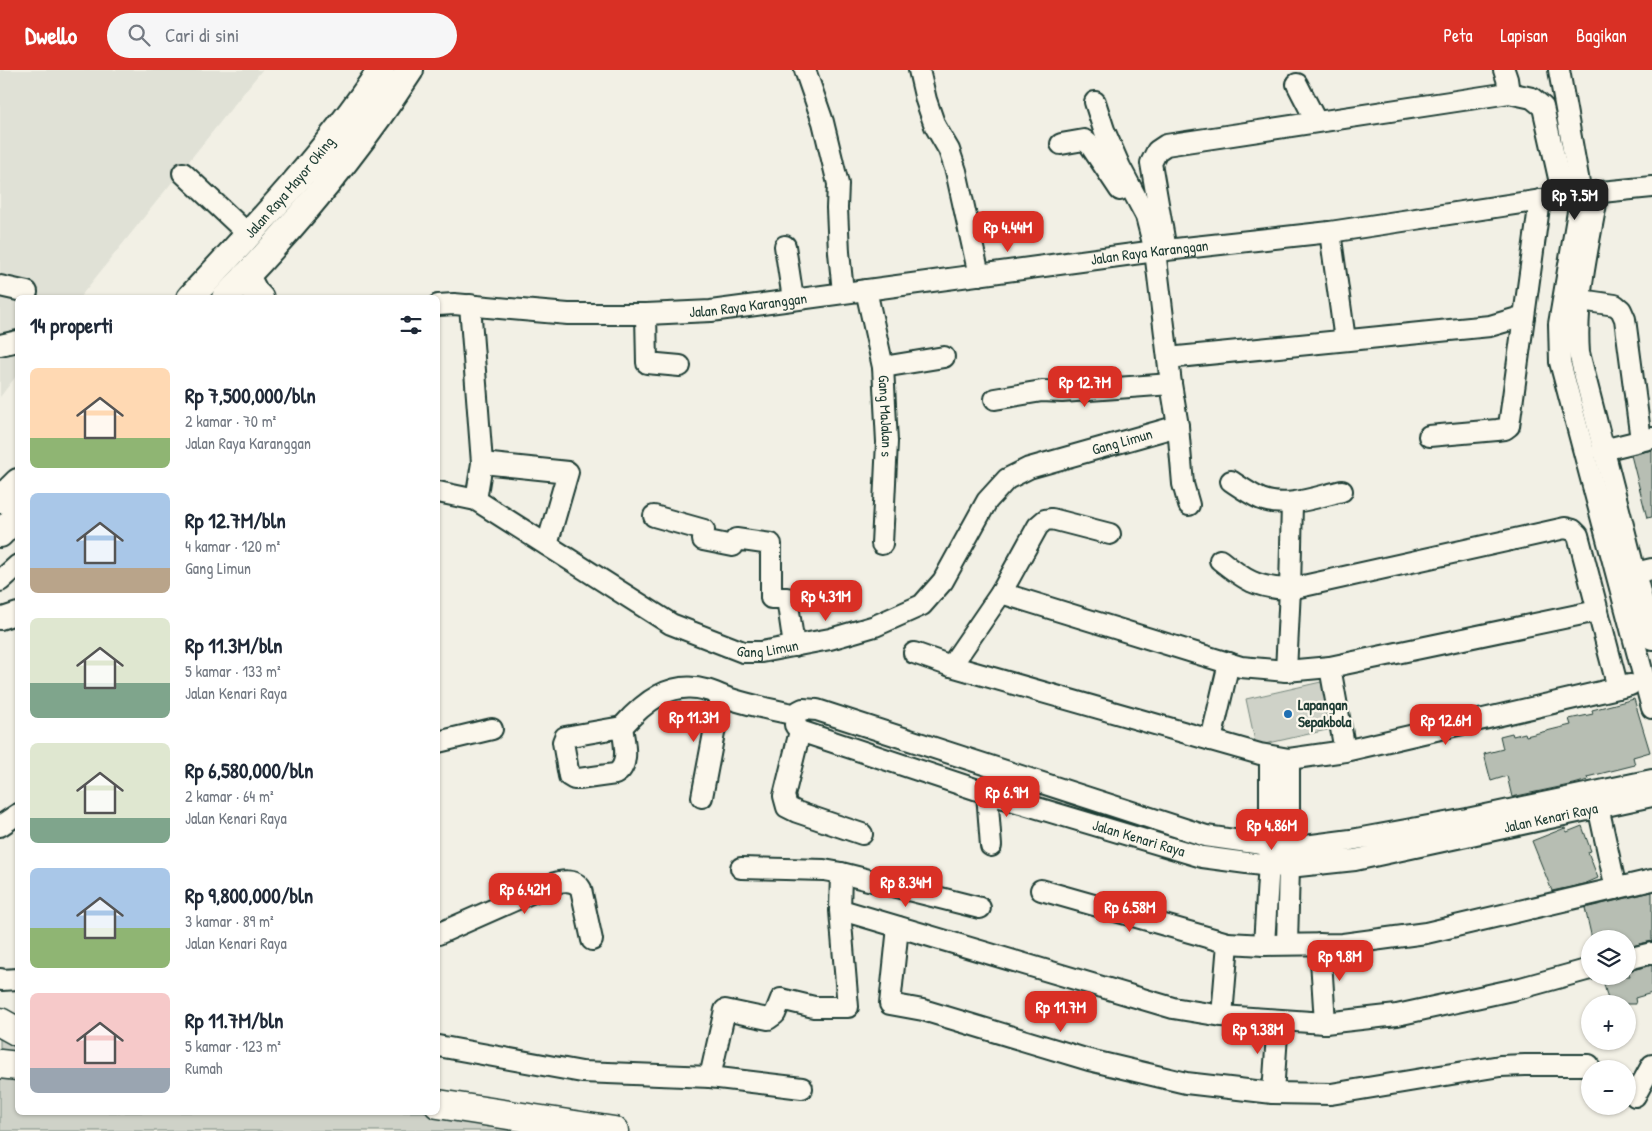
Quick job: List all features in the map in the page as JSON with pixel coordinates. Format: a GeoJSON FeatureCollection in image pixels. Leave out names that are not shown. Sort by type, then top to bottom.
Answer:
{"type":"FeatureCollection","features":[{"type":"Feature","properties":{"kind":"highway"},"geometry":{"type":"LineString","coordinates":[[0,1022],[15,1030]]}},
{"type":"Feature","properties":{"kind":"highway"},"geometry":{"type":"LineString","coordinates":[[0,1064],[15,1066]]}},
{"type":"Feature","properties":{"kind":"highway"},"geometry":{"type":"LineString","coordinates":[[440,1104],[614,1131]]}},
{"type":"Feature","properties":{"kind":"main road","name":"Jalan Raya Mayor Oking"},"geometry":{"type":"LineString","coordinates":[[193,295],[287,193],[330,142],[381,70]]}},
{"type":"Feature","properties":{"kind":"main road","name":"Jalan Raya Mayor Oking"},"geometry":{"type":"LineString","coordinates":[[228,295],[289,228],[350,156],[384,111],[410,70]]}},
{"type":"Feature","properties":{"kind":"main road"},"geometry":{"type":"LineString","coordinates":[[246,276],[257,295]]}},
{"type":"Feature","properties":{"kind":"main road"},"geometry":{"type":"LineString","coordinates":[[0,500],[15,485]]}},
{"type":"Feature","properties":{"kind":"main road"},"geometry":{"type":"LineString","coordinates":[[0,534],[15,518]]}},
{"type":"Feature","properties":{"kind":"street"},"geometry":{"type":"LineString","coordinates":[[805,70],[823,122],[838,184],[839,252],[843,292]]}},
{"type":"Feature","properties":{"kind":"street"},"geometry":{"type":"LineString","coordinates":[[919,70],[926,100],[935,126],[949,150],[956,171],[979,275]]}},
{"type":"Feature","properties":{"kind":"street"},"geometry":{"type":"LineString","coordinates":[[1504,70],[1508,92]]}},
{"type":"Feature","properties":{"kind":"street"},"geometry":{"type":"LineString","coordinates":[[1559,70],[1581,194],[1571,298],[1577,327],[1579,353],[1603,450],[1643,571],[1652,639]]}},
{"type":"Feature","properties":{"kind":"street"},"geometry":{"type":"LineString","coordinates":[[1297,84],[1316,121]]}},
{"type":"Feature","properties":{"kind":"street"},"geometry":{"type":"LineString","coordinates":[[1190,505],[1182,484],[1178,426],[1171,384],[1156,251],[1151,163],[1157,151],[1166,145],[1508,92],[1532,98],[1543,108],[1581,194]]}},
{"type":"Feature","properties":{"kind":"street"},"geometry":{"type":"LineString","coordinates":[[1096,102],[1104,130],[1120,167],[1146,216],[1156,251]]}},
{"type":"Feature","properties":{"kind":"street"},"geometry":{"type":"LineString","coordinates":[[1061,144],[1084,140],[1090,145],[1156,251]]}},
{"type":"Feature","properties":{"kind":"street"},"geometry":{"type":"LineString","coordinates":[[183,173],[248,235]]}},
{"type":"Feature","properties":{"kind":"street","name":"Jalan Raya Karanggan"},"geometry":{"type":"LineString","coordinates":[[440,305],[470,305],[568,314],[646,314],[711,311],[1156,251],[1330,232],[1581,194],[1652,187]]}},
{"type":"Feature","properties":{"kind":"street"},"geometry":{"type":"LineString","coordinates":[[1429,436],[1505,429],[1509,426],[1540,200]]}},
{"type":"Feature","properties":{"kind":"street"},"geometry":{"type":"LineString","coordinates":[[1330,232],[1344,340]]}},
{"type":"Feature","properties":{"kind":"street"},"geometry":{"type":"LineString","coordinates":[[785,246],[793,299]]}},
{"type":"Feature","properties":{"kind":"street"},"geometry":{"type":"LineString","coordinates":[[0,286],[28,292]]}},
{"type":"Feature","properties":{"kind":"street","name":"Gang MaJalan s"},"geometry":{"type":"LineString","coordinates":[[866,290],[883,367],[887,442],[882,544]]}},
{"type":"Feature","properties":{"kind":"street"},"geometry":{"type":"LineString","coordinates":[[1571,298],[1615,305],[1621,310],[1625,319],[1646,439],[1603,450]]}},
{"type":"Feature","properties":{"kind":"street"},"geometry":{"type":"LineString","coordinates":[[1571,298],[1559,324],[1560,362],[1652,708]]}},
{"type":"Feature","properties":{"kind":"street"},"geometry":{"type":"LineString","coordinates":[[470,305],[482,463],[476,500]]}},
{"type":"Feature","properties":{"kind":"street"},"geometry":{"type":"LineString","coordinates":[[646,314],[648,363],[680,366]]}},
{"type":"Feature","properties":{"kind":"street"},"geometry":{"type":"LineString","coordinates":[[1168,358],[1490,326],[1524,316]]}},
{"type":"Feature","properties":{"kind":"street"},"geometry":{"type":"LineString","coordinates":[[0,345],[15,341]]}},
{"type":"Feature","properties":{"kind":"street"},"geometry":{"type":"LineString","coordinates":[[883,367],[944,357]]}},
{"type":"Feature","properties":{"kind":"street"},"geometry":{"type":"LineString","coordinates":[[995,399],[1042,391],[1062,392],[1171,384]]}},
{"type":"Feature","properties":{"kind":"street","name":"Gang Limun"},"geometry":{"type":"LineString","coordinates":[[440,492],[476,500],[671,624],[743,652],[761,652],[830,639],[875,626],[922,605],[943,581],[987,501],[1007,479],[1029,468],[1178,426]]}},
{"type":"Feature","properties":{"kind":"street"},"geometry":{"type":"LineString","coordinates":[[482,463],[568,472],[547,545]]}},
{"type":"Feature","properties":{"kind":"street"},"geometry":{"type":"LineString","coordinates":[[1231,481],[1262,499],[1292,503],[1342,491]]}},
{"type":"Feature","properties":{"kind":"street"},"geometry":{"type":"LineString","coordinates":[[1286,671],[1292,503]]}},
{"type":"Feature","properties":{"kind":"street"},"geometry":{"type":"LineString","coordinates":[[654,516],[704,530],[703,540],[734,546],[736,538],[770,544],[771,598],[787,598],[794,646]]}},
{"type":"Feature","properties":{"kind":"street"},"geometry":{"type":"LineString","coordinates":[[952,666],[1001,593],[1038,526],[1045,520],[1052,519],[1110,534]]}},
{"type":"Feature","properties":{"kind":"street"},"geometry":{"type":"LineString","coordinates":[[1220,560],[1244,579],[1271,589],[1290,589],[1565,528],[1573,530],[1578,535],[1618,688]]}},
{"type":"Feature","properties":{"kind":"street"},"geometry":{"type":"LineString","coordinates":[[0,581],[15,568]]}},
{"type":"Feature","properties":{"kind":"street"},"geometry":{"type":"LineString","coordinates":[[1001,593],[1241,667],[1286,671],[1330,667],[1598,611]]}},
{"type":"Feature","properties":{"kind":"street"},"geometry":{"type":"LineString","coordinates":[[0,619],[15,614]]}},
{"type":"Feature","properties":{"kind":"street"},"geometry":{"type":"LineString","coordinates":[[914,653],[952,666],[1280,758],[1345,751],[1644,682]]}},
{"type":"Feature","properties":{"kind":"street"},"geometry":{"type":"LineString","coordinates":[[1211,740],[1229,663]]}},
{"type":"Feature","properties":{"kind":"street"},"geometry":{"type":"LineString","coordinates":[[1330,667],[1345,751]]}},
{"type":"Feature","properties":{"kind":"street","name":"Jalan Kenari Raya"},"geometry":{"type":"LineString","coordinates":[[622,727],[638,709],[662,693],[683,688],[705,690],[988,793],[1202,857],[1269,866]]}},
{"type":"Feature","properties":{"kind":"street"},"geometry":{"type":"LineString","coordinates":[[702,797],[722,696]]}},
{"type":"Feature","properties":{"kind":"street","name":"Jalan Kenari Raya"},"geometry":{"type":"LineString","coordinates":[[798,723],[798,711],[803,709],[817,710],[1206,836],[1283,853],[1355,860],[1598,806],[1652,796]]}},
{"type":"Feature","properties":{"kind":"street"},"geometry":{"type":"LineString","coordinates":[[798,723],[784,796],[787,807],[862,834]]}},
{"type":"Feature","properties":{"kind":"street"},"geometry":{"type":"LineString","coordinates":[[440,742],[492,729]]}},
{"type":"Feature","properties":{"kind":"street"},"geometry":{"type":"LineString","coordinates":[[1280,758],[1287,944]]}},
{"type":"Feature","properties":{"kind":"street","name":"Jalan Kenari Raya"},"geometry":{"type":"LineString","coordinates":[[1283,853],[1467,819],[1652,780]]}},
{"type":"Feature","properties":{"kind":"street"},"geometry":{"type":"LineString","coordinates":[[988,793],[991,846]]}},
{"type":"Feature","properties":{"kind":"street"},"geometry":{"type":"LineString","coordinates":[[1598,806],[1616,889]]}},
{"type":"Feature","properties":{"kind":"street"},"geometry":{"type":"LineString","coordinates":[[0,826],[15,816]]}},
{"type":"Feature","properties":{"kind":"street"},"geometry":{"type":"LineString","coordinates":[[1264,945],[1269,866],[1283,853]]}},
{"type":"Feature","properties":{"kind":"street"},"geometry":{"type":"LineString","coordinates":[[741,868],[824,870],[980,908]]}},
{"type":"Feature","properties":{"kind":"street"},"geometry":{"type":"LineString","coordinates":[[710,1077],[725,1010],[768,1019],[775,1014],[780,999],[814,1007],[848,1007],[840,911],[841,873]]}},
{"type":"Feature","properties":{"kind":"street"},"geometry":{"type":"LineString","coordinates":[[1041,890],[1228,943],[1264,945],[1343,944],[1426,933],[1652,880]]}},
{"type":"Feature","properties":{"kind":"street"},"geometry":{"type":"LineString","coordinates":[[440,933],[549,885],[558,882],[574,882],[581,889],[592,940]]}},
{"type":"Feature","properties":{"kind":"street"},"geometry":{"type":"LineString","coordinates":[[845,911],[1173,1008],[1222,1016],[1325,1023],[1397,1015],[1521,988],[1581,971]]}},
{"type":"Feature","properties":{"kind":"street"},"geometry":{"type":"LineString","coordinates":[[898,927],[890,1004],[923,1010],[1089,1060],[1186,1083],[1273,1093],[1331,1094],[1500,1066],[1581,1065]]}},
{"type":"Feature","properties":{"kind":"street"},"geometry":{"type":"LineString","coordinates":[[1222,1016],[1228,943]]}},
{"type":"Feature","properties":{"kind":"street"},"geometry":{"type":"LineString","coordinates":[[1320,944],[1325,1023]]}},
{"type":"Feature","properties":{"kind":"street"},"geometry":{"type":"LineString","coordinates":[[1636,957],[1652,953]]}},
{"type":"Feature","properties":{"kind":"street"},"geometry":{"type":"LineString","coordinates":[[0,979],[15,979]]}},
{"type":"Feature","properties":{"kind":"street"},"geometry":{"type":"LineString","coordinates":[[1273,1093],[1278,1020]]}},
{"type":"Feature","properties":{"kind":"street"},"geometry":{"type":"LineString","coordinates":[[440,1046],[582,1072],[710,1077],[802,1088]]}},
{"type":"Feature","properties":{"kind":"street"},"geometry":{"type":"LineString","coordinates":[[1636,1094],[1652,1064]]}},
{"type":"Feature","properties":{"kind":"shaded area"},"geometry":{"type":"Polygon","coordinates":[[[0,70],[262,70],[82,295],[15,295],[15,378],[0,397],[0,70]]]}},
{"type":"Feature","properties":{"kind":"shaded area","name":"Lapangan Sepakbola"},"geometry":{"type":"Polygon","coordinates":[[[1321,682],[1331,729],[1256,746],[1246,699],[1321,682]]]}},
{"type":"Feature","properties":{"kind":"shaded area"},"geometry":{"type":"Polygon","coordinates":[[[0,1022],[15,1031],[15,1115],[440,1115],[440,1112],[609,1131],[0,1131],[0,1022]]]}},
{"type":"Feature","properties":{"kind":"building"},"geometry":{"type":"Polygon","coordinates":[[[1652,450],[1652,517],[1647,518],[1631,455],[1652,450]]]}},
{"type":"Feature","properties":{"kind":"building"},"geometry":{"type":"Polygon","coordinates":[[[1634,699],[1650,752],[1633,757],[1635,765],[1587,777],[1588,780],[1574,784],[1512,797],[1507,776],[1491,781],[1484,754],[1503,749],[1500,736],[1512,733],[1513,736],[1525,733],[1526,736],[1571,725],[1569,719],[1593,714],[1592,710],[1634,699]]]}},
{"type":"Feature","properties":{"kind":"building"},"geometry":{"type":"Polygon","coordinates":[[[1582,826],[1591,851],[1588,852],[1598,878],[1584,884],[1552,891],[1532,841],[1565,828],[1567,832],[1582,826]]]}},
{"type":"Feature","properties":{"kind":"building"},"geometry":{"type":"Polygon","coordinates":[[[1652,892],[1652,941],[1636,945],[1636,930],[1590,930],[1585,908],[1652,892]]]}},
{"type":"Feature","properties":{"kind":"building"},"geometry":{"type":"Polygon","coordinates":[[[1652,965],[1652,993],[1636,998],[1636,995],[1607,995],[1604,985],[1636,985],[1636,969],[1652,965]]]}},
{"type":"Feature","properties":{"kind":"place","name":"Lapangan Sepakbola"},"geometry":{"type":"Point","coordinates":[1288,714]}}]}
